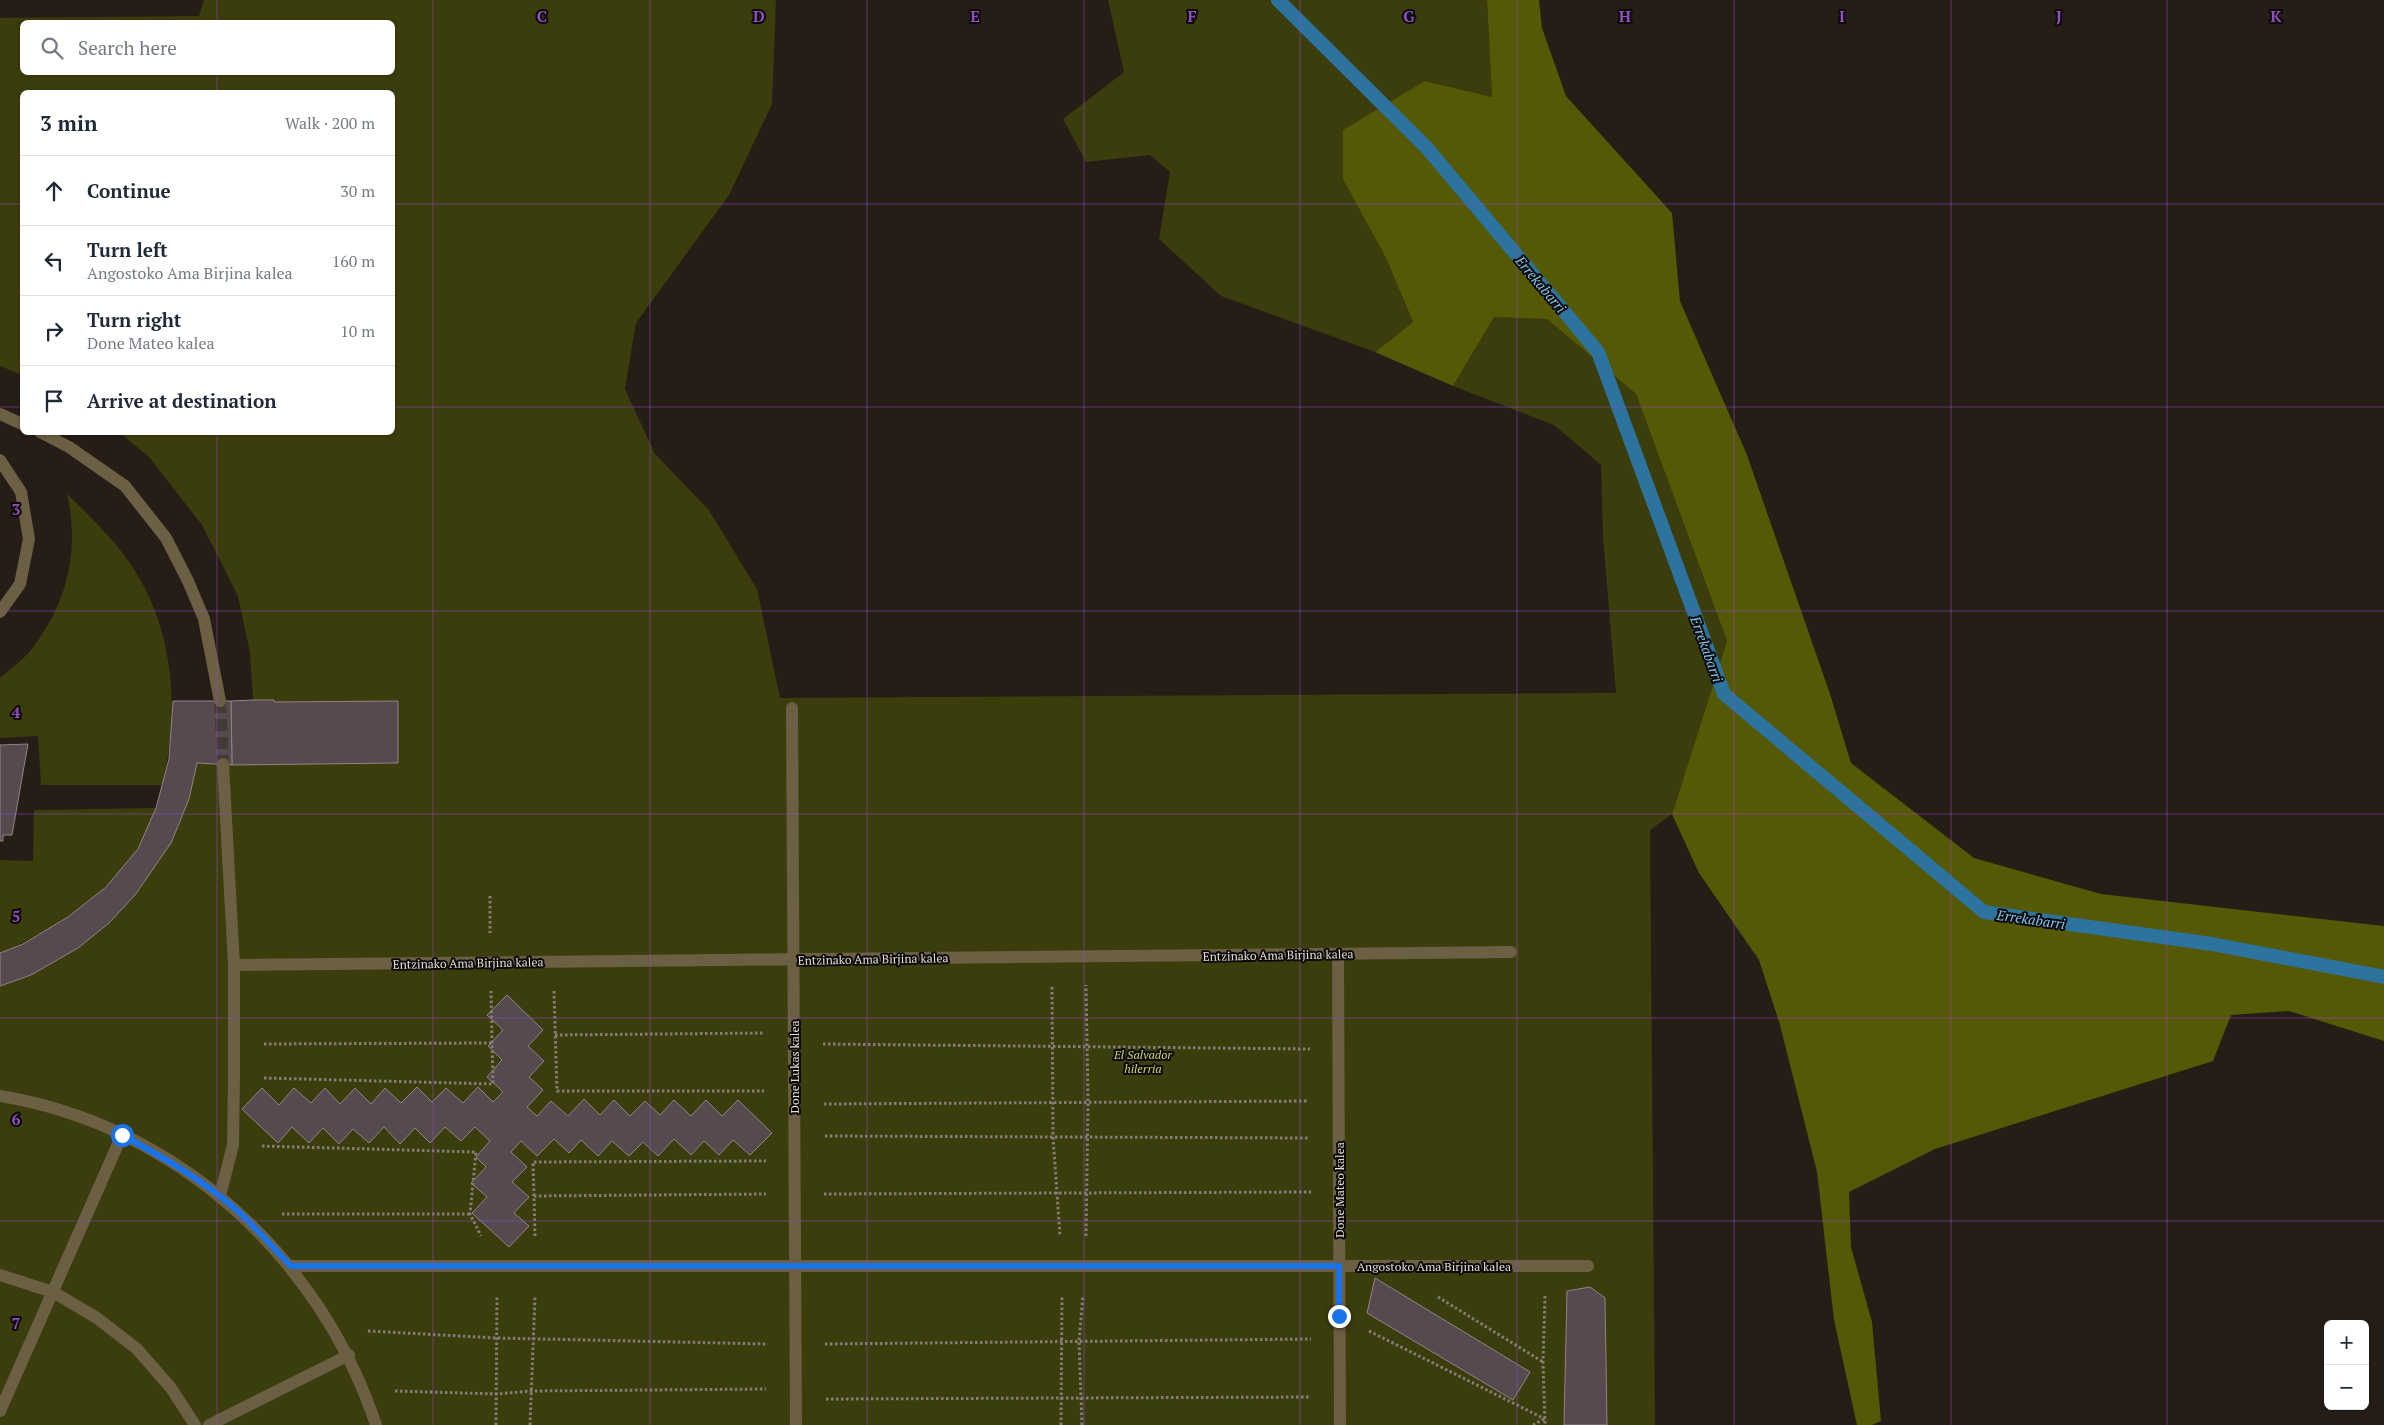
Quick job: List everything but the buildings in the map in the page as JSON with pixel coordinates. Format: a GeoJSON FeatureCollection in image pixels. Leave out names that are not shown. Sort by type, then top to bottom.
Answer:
{"type":"FeatureCollection","features":[{"type":"Feature","properties":{"kind":"street"},"geometry":{"type":"LineString","coordinates":[[0,414],[20,423]]}},
{"type":"Feature","properties":{"kind":"street"},"geometry":{"type":"LineString","coordinates":[[46,435],[69,447],[124,486],[166,538],[188,581],[204,619],[220,701]]}},
{"type":"Feature","properties":{"kind":"street"},"geometry":{"type":"LineString","coordinates":[[0,460],[21,492],[29,538],[20,584],[0,612]]}},
{"type":"Feature","properties":{"kind":"street","name":"Done Lukas kalea"},"geometry":{"type":"LineString","coordinates":[[792,708],[796,1425]]}},
{"type":"Feature","properties":{"kind":"street"},"geometry":{"type":"LineString","coordinates":[[220,1196],[233,1145],[234,1077],[234,965],[223,764]]}},
{"type":"Feature","properties":{"kind":"street","name":"Entzinako Ama Birjina kalea"},"geometry":{"type":"LineString","coordinates":[[234,965],[1511,952]]}},
{"type":"Feature","properties":{"kind":"street","name":"Done Mateo kalea"},"geometry":{"type":"LineString","coordinates":[[1338,955],[1340,1425]]}},
{"type":"Feature","properties":{"kind":"street"},"geometry":{"type":"LineString","coordinates":[[0,1096],[72,1114],[122,1135],[173,1163],[220,1196],[241,1214],[291,1266],[334,1329],[365,1391],[376,1425]]}},
{"type":"Feature","properties":{"kind":"street"},"geometry":{"type":"LineString","coordinates":[[0,1411],[122,1135]]}},
{"type":"Feature","properties":{"kind":"street","name":"Angostoko Ama Birjina kalea"},"geometry":{"type":"LineString","coordinates":[[291,1266],[1588,1266]]}},
{"type":"Feature","properties":{"kind":"street"},"geometry":{"type":"LineString","coordinates":[[0,1274],[53,1292],[97,1318],[137,1350],[170,1388],[195,1425]]}},
{"type":"Feature","properties":{"kind":"street"},"geometry":{"type":"LineString","coordinates":[[209,1425],[348,1355]]}},
{"type":"Feature","properties":{"kind":"path"},"geometry":{"type":"LineString","coordinates":[[490,896],[490,935]]}},
{"type":"Feature","properties":{"kind":"path"},"geometry":{"type":"LineString","coordinates":[[1051,957],[1052,1137],[1062,1266],[1061,1425]]}},
{"type":"Feature","properties":{"kind":"path"},"geometry":{"type":"LineString","coordinates":[[1082,1425],[1079,1341],[1085,1266],[1088,1102],[1085,957]]}},
{"type":"Feature","properties":{"kind":"path"},"geometry":{"type":"LineString","coordinates":[[552,962],[557,1091],[794,1091],[818,1104],[1339,1101]]}},
{"type":"Feature","properties":{"kind":"path"},"geometry":{"type":"LineString","coordinates":[[234,1077],[493,1084],[491,984]]}},
{"type":"Feature","properties":{"kind":"path"},"geometry":{"type":"LineString","coordinates":[[555,1035],[794,1033],[817,1044],[1338,1049]]}},
{"type":"Feature","properties":{"kind":"path"},"geometry":{"type":"LineString","coordinates":[[234,1044],[492,1043]]}},
{"type":"Feature","properties":{"kind":"path"},"geometry":{"type":"LineString","coordinates":[[794,1136],[1339,1138]]}},
{"type":"Feature","properties":{"kind":"path"},"geometry":{"type":"LineString","coordinates":[[233,1145],[476,1152],[470,1214],[497,1266],[496,1425]]}},
{"type":"Feature","properties":{"kind":"path"},"geometry":{"type":"LineString","coordinates":[[530,1425],[536,1266],[532,1162],[794,1160]]}},
{"type":"Feature","properties":{"kind":"path"},"geometry":{"type":"LineString","coordinates":[[534,1196],[1339,1191]]}},
{"type":"Feature","properties":{"kind":"path"},"geometry":{"type":"LineString","coordinates":[[241,1214],[470,1214]]}},
{"type":"Feature","properties":{"kind":"path"},"geometry":{"type":"LineString","coordinates":[[1545,1425],[1543,1362],[1546,1266]]}},
{"type":"Feature","properties":{"kind":"path"},"geometry":{"type":"LineString","coordinates":[[1436,1296],[1543,1362]]}},
{"type":"Feature","properties":{"kind":"path"},"geometry":{"type":"LineString","coordinates":[[1339,1316],[1545,1418]]}},
{"type":"Feature","properties":{"kind":"path"},"geometry":{"type":"LineString","coordinates":[[334,1329],[497,1338],[796,1344],[1339,1339]]}},
{"type":"Feature","properties":{"kind":"path"},"geometry":{"type":"LineString","coordinates":[[365,1391],[497,1394],[531,1391],[796,1388],[828,1400],[1340,1397]]}},
{"type":"Feature","properties":{"kind":"path"},"geometry":{"type":"LineString","coordinates":[[1533,1425],[1545,1418]]}},
{"type":"Feature","properties":{"kind":"green space","name":"El Salvador hilerria"},"geometry":{"type":"Polygon","coordinates":[[[204,0],[776,0],[772,104],[729,195],[636,323],[625,389],[655,454],[708,509],[757,589],[780,698],[1616,693],[1603,537],[1601,465],[1554,425],[1453,386],[1494,316],[1547,319],[1636,394],[1727,641],[1672,814],[1650,830],[1655,1425],[0,1425],[0,986],[31,975],[78,948],[109,923],[135,895],[171,843],[197,763],[231,701],[253,700],[250,653],[238,596],[202,525],[149,457],[122,435],[395,435],[395,90],[20,90],[20,374],[0,366],[0,18],[199,16],[204,0]]]}},
{"type":"Feature","properties":{"kind":"green space"},"geometry":{"type":"Polygon","coordinates":[[[1108,0],[1487,0],[1492,97],[1425,81],[1385,256],[1413,322],[1375,352],[1221,296],[1159,239],[1170,172],[1150,155],[1086,162],[1063,119],[1124,72],[1108,0]]]}},
{"type":"Feature","properties":{"kind":"green space"},"geometry":{"type":"Polygon","coordinates":[[[67,494],[98,524],[126,557],[141,581],[161,629],[171,681],[172,707],[171,733],[162,785],[41,785],[38,736],[0,738],[0,678],[31,650],[54,614],[62,595],[71,556],[72,536],[67,494]]]}},
{"type":"Feature","properties":{"kind":"green space"},"geometry":{"type":"Polygon","coordinates":[[[156,808],[137,850],[109,883],[76,911],[58,923],[0,953],[0,860],[33,861],[34,810],[156,808]]]}},
{"type":"Feature","properties":{"kind":"shaded area"},"geometry":{"type":"Polygon","coordinates":[[[1487,0],[1539,0],[1542,28],[1566,96],[1672,213],[1680,301],[1747,455],[1830,694],[1851,763],[1974,858],[2101,894],[2384,926],[2384,1041],[2289,1011],[2231,1015],[2213,1061],[1935,1149],[1849,1192],[1851,1247],[1872,1322],[1881,1421],[1872,1425],[1857,1425],[1834,1320],[1817,1172],[1780,1025],[1759,960],[1699,873],[1672,814],[1727,641],[1636,394],[1547,319],[1494,317],[1453,386],[1375,352],[1413,322],[1385,256],[1343,179],[1343,130],[1425,81],[1492,97],[1487,0]]]}},
{"type":"Feature","properties":{"kind":"waterway","name":"Errekabarri"},"geometry":{"type":"LineString","coordinates":[[1278,0],[1427,148],[1598,352],[1724,694],[1984,912],[2212,944],[2384,977]]}},
{"type":"Feature","properties":{"kind":"tunnel"},"geometry":{"type":"LineString","coordinates":[[220,701],[223,764]]}},
{"type":"Feature","properties":{"kind":"route"},"geometry":{"type":"LineString","coordinates":[[122,1135],[173,1163],[220,1196],[241,1214],[291,1266],[1339,1266],[1339,1316]]}}]}
